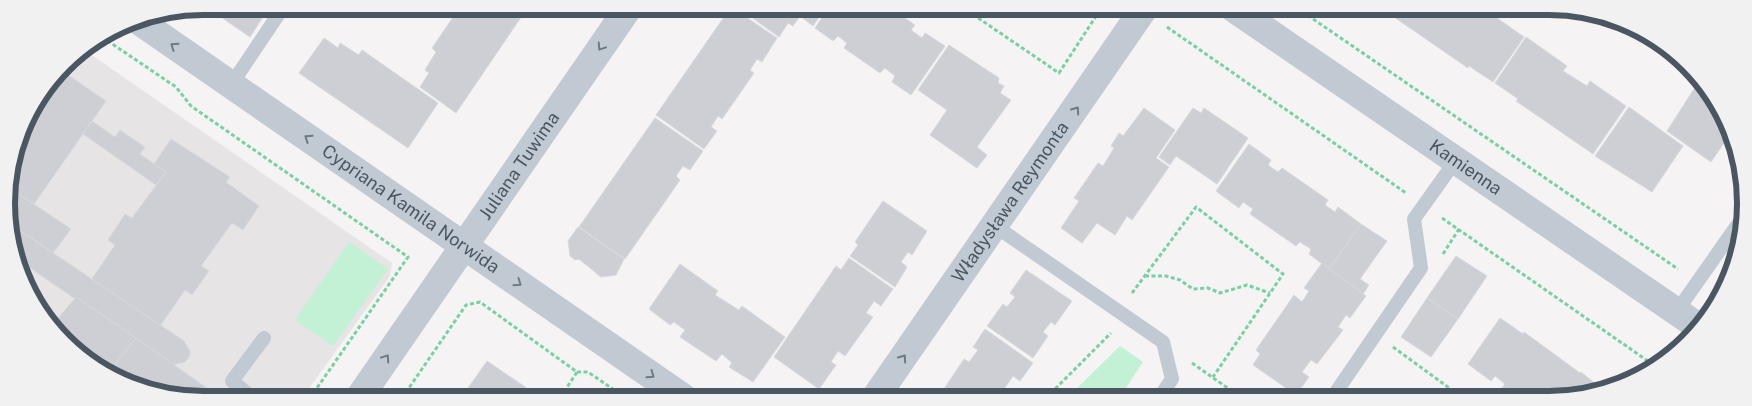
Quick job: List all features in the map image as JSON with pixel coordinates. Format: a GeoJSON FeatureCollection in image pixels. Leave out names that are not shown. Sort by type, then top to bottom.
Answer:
{"type":"FeatureCollection","features":[{"type":"Feature","properties":{"kind":"street","name":"Juliana Tuwima"},"geometry":{"type":"LineString","coordinates":[[364,391],[623,15]]}},
{"type":"Feature","properties":{"kind":"street","name":"Władysława Reymonta"},"geometry":{"type":"LineString","coordinates":[[880,391],[995,226],[1152,15]]}},
{"type":"Feature","properties":{"kind":"street","name":"Kamienna"},"geometry":{"type":"LineString","coordinates":[[1243,15],[1693,323]]}},
{"type":"Feature","properties":{"kind":"street","name":"Cypriana Kamila Norwida"},"geometry":{"type":"LineString","coordinates":[[143,25],[674,391]]}},
{"type":"Feature","properties":{"kind":"lane"},"geometry":{"type":"LineString","coordinates":[[231,85],[278,15]]}},
{"type":"Feature","properties":{"kind":"lane"},"geometry":{"type":"LineString","coordinates":[[1337,391],[1420,268],[1414,219],[1456,160]]}},
{"type":"Feature","properties":{"kind":"lane"},"geometry":{"type":"LineString","coordinates":[[995,226],[1163,342],[1172,379],[1163,391]]}},
{"type":"Feature","properties":{"kind":"lane"},"geometry":{"type":"LineString","coordinates":[[1677,311],[1735,229]]}},
{"type":"Feature","properties":{"kind":"lane"},"geometry":{"type":"LineString","coordinates":[[244,391],[232,381],[264,338]]}},
{"type":"Feature","properties":{"kind":"path"},"geometry":{"type":"LineString","coordinates":[[974,15],[1059,73],[1097,15]]}},
{"type":"Feature","properties":{"kind":"path"},"geometry":{"type":"LineString","coordinates":[[1152,15],[1649,362]]}},
{"type":"Feature","properties":{"kind":"path"},"geometry":{"type":"LineString","coordinates":[[1307,15],[1698,282]]}},
{"type":"Feature","properties":{"kind":"path"},"geometry":{"type":"LineString","coordinates":[[107,41],[176,87],[191,106],[408,257],[315,391]]}},
{"type":"Feature","properties":{"kind":"path"},"geometry":{"type":"LineString","coordinates":[[1052,391],[1122,314],[1145,276],[1196,207],[1284,274],[1213,377]]}},
{"type":"Feature","properties":{"kind":"path"},"geometry":{"type":"LineString","coordinates":[[1145,276],[1166,276],[1180,280],[1193,289],[1208,288],[1220,293],[1247,285],[1270,293]]}},
{"type":"Feature","properties":{"kind":"path"},"geometry":{"type":"LineString","coordinates":[[407,391],[466,305],[480,302],[577,372],[588,372],[616,391]]}},
{"type":"Feature","properties":{"kind":"path"},"geometry":{"type":"LineString","coordinates":[[1163,342],[1232,391]]}},
{"type":"Feature","properties":{"kind":"path"},"geometry":{"type":"LineString","coordinates":[[1392,346],[1454,391]]}},
{"type":"Feature","properties":{"kind":"path"},"geometry":{"type":"LineString","coordinates":[[565,391],[577,372]]}},
{"type":"Feature","properties":{"kind":"shaded area"},"geometry":{"type":"Polygon","coordinates":[[[90,54],[392,263],[390,276],[307,391],[191,391],[154,385],[131,377],[109,366],[70,336],[40,297],[29,275],[21,252],[17,228],[15,191],[21,154],[29,131],[40,109],[54,89],[70,70],[90,54]]]}},
{"type":"Feature","properties":{"kind":"green space"},"geometry":{"type":"Polygon","coordinates":[[[349,242],[388,269],[333,346],[295,320],[349,242]]]}},
{"type":"Feature","properties":{"kind":"green space"},"geometry":{"type":"Polygon","coordinates":[[[1120,346],[1143,362],[1124,391],[1074,391],[1120,346]]]}},
{"type":"Feature","properties":{"kind":"building"},"geometry":{"type":"Polygon","coordinates":[[[218,15],[264,15],[250,37],[218,15]]]}},
{"type":"Feature","properties":{"kind":"building"},"geometry":{"type":"Polygon","coordinates":[[[455,15],[523,15],[456,113],[420,87],[429,73],[425,70],[436,52],[432,48],[455,15]]]}},
{"type":"Feature","properties":{"kind":"building"},"geometry":{"type":"Polygon","coordinates":[[[725,15],[743,15],[777,38],[762,62],[757,59],[750,70],[754,73],[722,119],[718,116],[711,127],[717,131],[704,149],[656,115],[725,15]]]}},
{"type":"Feature","properties":{"kind":"building"},"geometry":{"type":"Polygon","coordinates":[[[748,15],[821,15],[813,26],[800,16],[793,26],[788,23],[779,37],[748,15]]]}},
{"type":"Feature","properties":{"kind":"building"},"geometry":{"type":"Polygon","coordinates":[[[824,15],[901,15],[915,25],[911,30],[922,38],[925,33],[945,46],[911,95],[892,82],[895,76],[885,68],[880,73],[844,48],[847,43],[838,36],[833,41],[815,28],[824,15]]]}},
{"type":"Feature","properties":{"kind":"building"},"geometry":{"type":"Polygon","coordinates":[[[1391,15],[1493,15],[1524,37],[1493,82],[1469,66],[1468,68],[1391,15]]]}},
{"type":"Feature","properties":{"kind":"building"},"geometry":{"type":"Polygon","coordinates":[[[1526,37],[1567,66],[1563,71],[1587,86],[1590,81],[1626,106],[1593,154],[1516,101],[1518,99],[1495,83],[1526,37]]]}},
{"type":"Feature","properties":{"kind":"building"},"geometry":{"type":"Polygon","coordinates":[[[324,38],[338,48],[340,43],[359,55],[362,50],[438,103],[408,148],[299,73],[324,38]]]}},
{"type":"Feature","properties":{"kind":"building"},"geometry":{"type":"Polygon","coordinates":[[[949,45],[999,78],[998,83],[1004,86],[1000,93],[1011,100],[977,147],[987,155],[977,168],[930,135],[947,110],[918,90],[949,45]]]}},
{"type":"Feature","properties":{"kind":"building"},"geometry":{"type":"Polygon","coordinates":[[[67,74],[106,101],[34,204],[15,192],[21,154],[29,131],[40,109],[67,74]]]}},
{"type":"Feature","properties":{"kind":"building"},"geometry":{"type":"Polygon","coordinates":[[[1694,89],[1698,92],[1699,91],[1712,109],[1726,140],[1711,162],[1667,131],[1694,89]]]}},
{"type":"Feature","properties":{"kind":"building"},"geometry":{"type":"Polygon","coordinates":[[[1629,107],[1683,146],[1652,192],[1595,156],[1629,107]]]}},
{"type":"Feature","properties":{"kind":"building"},"geometry":{"type":"Polygon","coordinates":[[[1144,108],[1175,130],[1156,158],[1169,167],[1132,220],[1127,216],[1115,235],[1097,223],[1082,243],[1061,228],[1079,201],[1074,198],[1098,163],[1103,166],[1114,148],[1111,146],[1119,133],[1123,136],[1144,108]]]}},
{"type":"Feature","properties":{"kind":"building"},"geometry":{"type":"Polygon","coordinates":[[[1193,108],[1201,113],[1204,108],[1248,138],[1217,184],[1176,156],[1170,165],[1159,157],[1193,108]]]}},
{"type":"Feature","properties":{"kind":"building"},"geometry":{"type":"Polygon","coordinates":[[[655,118],[703,151],[690,170],[683,166],[676,176],[680,180],[625,259],[579,227],[655,118]]]}},
{"type":"Feature","properties":{"kind":"building"},"geometry":{"type":"Polygon","coordinates":[[[92,121],[115,137],[120,130],[145,147],[140,154],[166,172],[156,185],[83,134],[92,121]]]}},
{"type":"Feature","properties":{"kind":"building"},"geometry":{"type":"Polygon","coordinates":[[[171,139],[230,177],[226,182],[259,206],[243,230],[232,223],[201,266],[209,271],[192,295],[185,290],[160,326],[91,280],[115,245],[108,240],[125,214],[132,218],[166,172],[154,164],[171,139]]]}},
{"type":"Feature","properties":{"kind":"building"},"geometry":{"type":"Polygon","coordinates":[[[1249,144],[1271,160],[1268,165],[1278,172],[1282,168],[1328,200],[1325,205],[1335,212],[1338,207],[1361,224],[1329,269],[1309,254],[1311,249],[1300,242],[1296,246],[1250,214],[1253,209],[1243,202],[1239,208],[1216,191],[1249,144]]]}},
{"type":"Feature","properties":{"kind":"building"},"geometry":{"type":"Polygon","coordinates":[[[15,192],[71,229],[53,253],[17,229],[15,192]]]}},
{"type":"Feature","properties":{"kind":"building"},"geometry":{"type":"Polygon","coordinates":[[[883,201],[927,231],[912,255],[908,252],[901,262],[907,267],[895,287],[850,256],[858,245],[855,242],[883,201]]]}},
{"type":"Feature","properties":{"kind":"building"},"geometry":{"type":"Polygon","coordinates":[[[1361,224],[1387,241],[1360,279],[1369,285],[1363,294],[1329,269],[1361,224]]]}},
{"type":"Feature","properties":{"kind":"building"},"geometry":{"type":"Polygon","coordinates":[[[578,227],[624,259],[616,275],[601,277],[579,259],[575,260],[570,256],[568,241],[578,227]]]}},
{"type":"Feature","properties":{"kind":"building"},"geometry":{"type":"Polygon","coordinates":[[[17,229],[184,341],[190,351],[190,356],[185,362],[172,365],[26,265],[21,252],[17,229]]]}},
{"type":"Feature","properties":{"kind":"building"},"geometry":{"type":"Polygon","coordinates":[[[1456,256],[1487,276],[1458,319],[1427,298],[1456,256]]]}},
{"type":"Feature","properties":{"kind":"building"},"geometry":{"type":"Polygon","coordinates":[[[849,258],[893,289],[881,306],[874,301],[866,313],[873,317],[845,356],[838,351],[831,362],[836,365],[819,389],[774,357],[836,266],[841,270],[849,258]]]}},
{"type":"Feature","properties":{"kind":"building"},"geometry":{"type":"Polygon","coordinates":[[[1322,263],[1366,296],[1350,318],[1346,315],[1338,327],[1343,330],[1317,364],[1311,360],[1302,372],[1309,377],[1299,391],[1290,391],[1253,365],[1260,354],[1256,350],[1294,295],[1302,302],[1309,291],[1304,288],[1322,263]]]}},
{"type":"Feature","properties":{"kind":"building"},"geometry":{"type":"Polygon","coordinates":[[[680,264],[718,291],[715,295],[739,310],[742,306],[785,337],[753,382],[729,367],[732,363],[722,354],[716,361],[680,337],[685,330],[674,322],[670,325],[649,309],[680,264]]]}},
{"type":"Feature","properties":{"kind":"building"},"geometry":{"type":"Polygon","coordinates":[[[1026,270],[1072,301],[1055,325],[1051,322],[1043,332],[1048,336],[1033,358],[987,326],[1003,304],[1007,307],[1015,297],[1010,293],[1026,270]]]}},
{"type":"Feature","properties":{"kind":"building"},"geometry":{"type":"Polygon","coordinates":[[[76,297],[136,338],[114,366],[69,335],[56,320],[76,297]]]}},
{"type":"Feature","properties":{"kind":"building"},"geometry":{"type":"Polygon","coordinates":[[[1427,298],[1458,319],[1431,357],[1401,337],[1427,298]]]}},
{"type":"Feature","properties":{"kind":"building"},"geometry":{"type":"Polygon","coordinates":[[[1500,318],[1523,334],[1524,332],[1597,385],[1561,391],[1506,391],[1502,388],[1505,384],[1495,376],[1491,381],[1468,364],[1500,318]]]}},
{"type":"Feature","properties":{"kind":"building"},"geometry":{"type":"Polygon","coordinates":[[[985,329],[1033,363],[1020,381],[1013,376],[1004,389],[1007,391],[943,391],[964,359],[969,362],[978,350],[973,347],[985,329]]]}},
{"type":"Feature","properties":{"kind":"building"},"geometry":{"type":"Polygon","coordinates":[[[69,335],[114,366],[136,338],[211,391],[191,391],[154,385],[131,377],[109,366],[69,335]]]}},
{"type":"Feature","properties":{"kind":"building"},"geometry":{"type":"Polygon","coordinates":[[[487,361],[531,391],[466,391],[487,361]]]}}]}
